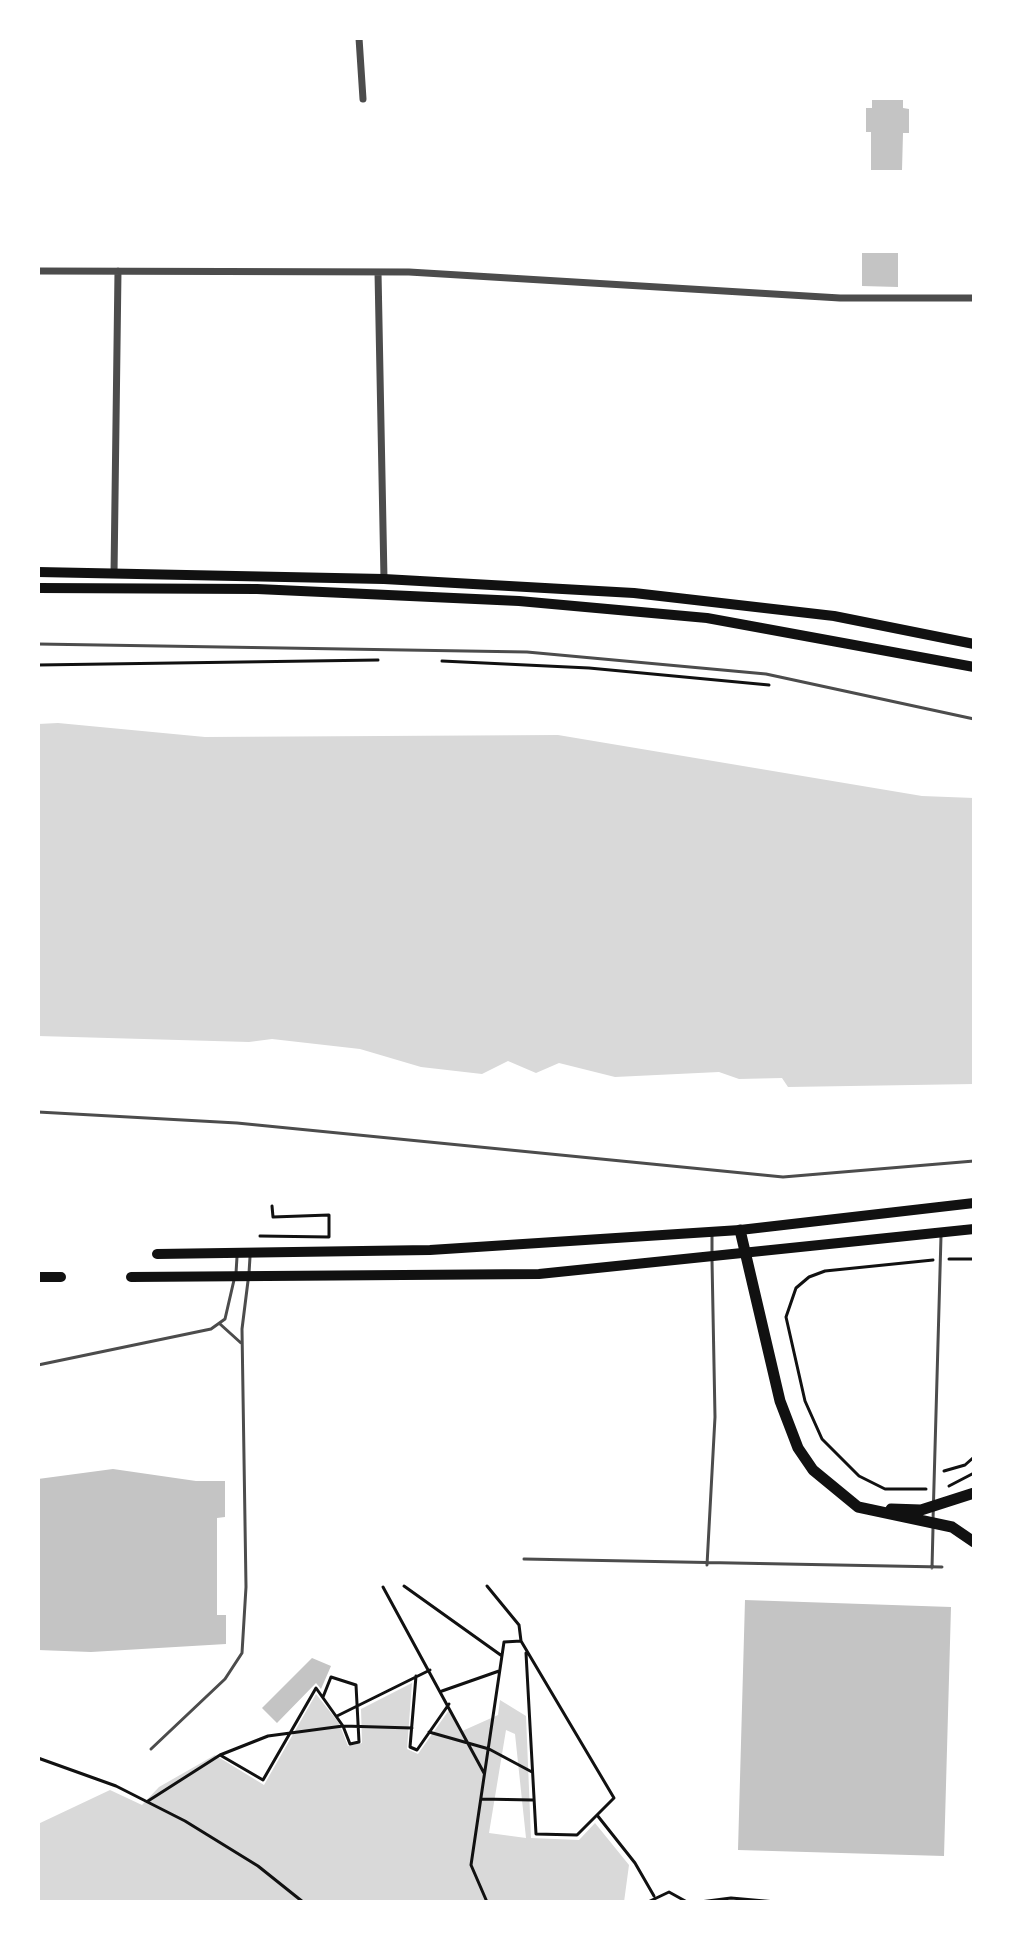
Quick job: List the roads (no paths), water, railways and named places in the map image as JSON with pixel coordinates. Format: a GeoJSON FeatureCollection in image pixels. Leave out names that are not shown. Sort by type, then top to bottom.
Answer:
{"type":"FeatureCollection","features":[{"type":"Feature","properties":{"kind":"main road"},"geometry":{"type":"LineString","coordinates":[[38,572],[487,583],[746,603],[834,616],[974,644]]}},
{"type":"Feature","properties":{"kind":"main road"},"geometry":{"type":"LineString","coordinates":[[38,588],[257,589],[519,601],[707,618],[974,667]]}},
{"type":"Feature","properties":{"kind":"main road"},"geometry":{"type":"LineString","coordinates":[[157,1254],[430,1250],[712,1233],[974,1203]]}},
{"type":"Feature","properties":{"kind":"main road"},"geometry":{"type":"LineString","coordinates":[[131,1277],[539,1274],[746,1255],[974,1229]]}},
{"type":"Feature","properties":{"kind":"main road"},"geometry":{"type":"LineString","coordinates":[[740,1230],[780,1401],[798,1448],[813,1470],[858,1507],[952,1527],[974,1542]]}},
{"type":"Feature","properties":{"kind":"main road"},"geometry":{"type":"LineString","coordinates":[[38,1277],[61,1277]]}},
{"type":"Feature","properties":{"kind":"main road"},"geometry":{"type":"LineString","coordinates":[[858,1507],[921,1510],[954,1502],[974,1493]]}},
{"type":"Feature","properties":{"kind":"street"},"geometry":{"type":"LineString","coordinates":[[359,38],[363,99]]}},
{"type":"Feature","properties":{"kind":"street"},"geometry":{"type":"LineString","coordinates":[[38,271],[378,272],[840,298],[974,298]]}},
{"type":"Feature","properties":{"kind":"street"},"geometry":{"type":"LineString","coordinates":[[114,574],[118,271]]}},
{"type":"Feature","properties":{"kind":"street"},"geometry":{"type":"LineString","coordinates":[[378,272],[384,579]]}},
{"type":"Feature","properties":{"kind":"lane"},"geometry":{"type":"LineString","coordinates":[[38,644],[527,652],[766,674],[974,719]]}},
{"type":"Feature","properties":{"kind":"lane"},"geometry":{"type":"LineString","coordinates":[[38,1112],[237,1123],[783,1177],[974,1161]]}},
{"type":"Feature","properties":{"kind":"lane"},"geometry":{"type":"LineString","coordinates":[[932,1568],[941,1232]]}},
{"type":"Feature","properties":{"kind":"lane"},"geometry":{"type":"LineString","coordinates":[[707,1565],[715,1417],[712,1233]]}},
{"type":"Feature","properties":{"kind":"lane"},"geometry":{"type":"LineString","coordinates":[[38,1365],[147,1345],[220,1324],[229,1308],[237,1253]]}},
{"type":"Feature","properties":{"kind":"lane"},"geometry":{"type":"LineString","coordinates":[[151,1749],[225,1679],[242,1653],[246,1587],[242,1344],[251,1253]]}},
{"type":"Feature","properties":{"kind":"lane"},"geometry":{"type":"LineString","coordinates":[[220,1324],[242,1344]]}},
{"type":"Feature","properties":{"kind":"lane"},"geometry":{"type":"LineString","coordinates":[[524,1559],[707,1565],[942,1567]]}}]}
